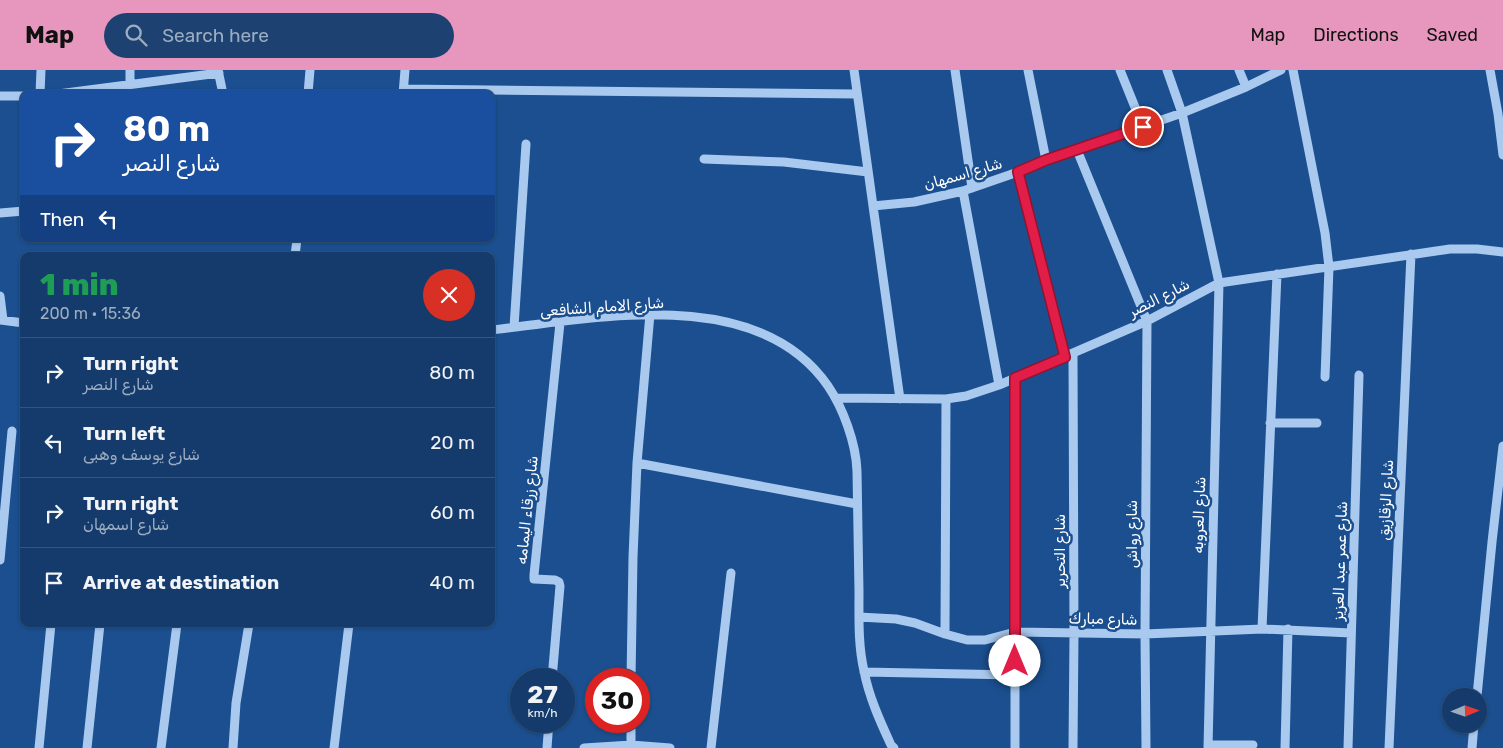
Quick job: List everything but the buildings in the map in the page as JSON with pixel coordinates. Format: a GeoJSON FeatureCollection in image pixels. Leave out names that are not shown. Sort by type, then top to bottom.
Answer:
{"type":"FeatureCollection","features":[{"type":"Feature","properties":{"kind":"street"},"geometry":{"type":"LineString","coordinates":[[40,90],[41,70]]}},
{"type":"Feature","properties":{"kind":"street"},"geometry":{"type":"LineString","coordinates":[[130,70],[130,84]]}},
{"type":"Feature","properties":{"kind":"street"},"geometry":{"type":"LineString","coordinates":[[308,90],[310,70]]}},
{"type":"Feature","properties":{"kind":"street"},"geometry":{"type":"LineString","coordinates":[[403,90],[405,70]]}},
{"type":"Feature","properties":{"kind":"street"},"geometry":{"type":"LineString","coordinates":[[854,70],[900,399]]}},
{"type":"Feature","properties":{"kind":"street"},"geometry":{"type":"LineString","coordinates":[[956,70],[968,189],[999,385]]}},
{"type":"Feature","properties":{"kind":"street"},"geometry":{"type":"LineString","coordinates":[[1028,70],[1046,160]]}},
{"type":"Feature","properties":{"kind":"street"},"geometry":{"type":"LineString","coordinates":[[1120,70],[1143,127]]}},
{"type":"Feature","properties":{"kind":"street","name":"شارع العروبه"},"geometry":{"type":"LineString","coordinates":[[1167,70],[1182,113],[1219,283],[1208,747]]}},
{"type":"Feature","properties":{"kind":"street"},"geometry":{"type":"LineString","coordinates":[[1239,70],[1246,87]]}},
{"type":"Feature","properties":{"kind":"street","name":"شارع اسمهان"},"geometry":{"type":"LineString","coordinates":[[873,206],[914,202],[968,189],[1182,113],[1246,87],[1281,70]]}},
{"type":"Feature","properties":{"kind":"street"},"geometry":{"type":"LineString","coordinates":[[1292,70],[1325,233],[1328,267],[1325,377]]}},
{"type":"Feature","properties":{"kind":"street"},"geometry":{"type":"LineString","coordinates":[[1490,70],[1503,155]]}},
{"type":"Feature","properties":{"kind":"street"},"geometry":{"type":"LineString","coordinates":[[87,90],[218,71],[222,90]]}},
{"type":"Feature","properties":{"kind":"street"},"geometry":{"type":"LineString","coordinates":[[495,92],[857,94]]}},
{"type":"Feature","properties":{"kind":"street"},"geometry":{"type":"LineString","coordinates":[[0,96],[20,96]]}},
{"type":"Feature","properties":{"kind":"street"},"geometry":{"type":"LineString","coordinates":[[514,328],[526,144]]}},
{"type":"Feature","properties":{"kind":"street"},"geometry":{"type":"LineString","coordinates":[[1077,150],[1146,321]]}},
{"type":"Feature","properties":{"kind":"street"},"geometry":{"type":"LineString","coordinates":[[704,159],[784,162],[868,172]]}},
{"type":"Feature","properties":{"kind":"street","name":"شارع التحرير"},"geometry":{"type":"LineString","coordinates":[[1018,172],[1069,355],[1074,633],[1073,748]]}},
{"type":"Feature","properties":{"kind":"street"},"geometry":{"type":"LineString","coordinates":[[0,213],[20,211]]}},
{"type":"Feature","properties":{"kind":"street","name":"شارع النصر"},"geometry":{"type":"LineString","coordinates":[[836,398],[946,399],[966,396],[999,385],[1146,321],[1219,283],[1450,249],[1503,252]]}},
{"type":"Feature","properties":{"kind":"street","name":"شارع الزقازيق"},"geometry":{"type":"LineString","coordinates":[[1389,748],[1411,254]]}},
{"type":"Feature","properties":{"kind":"street"},"geometry":{"type":"LineString","coordinates":[[1262,629],[1277,274]]}},
{"type":"Feature","properties":{"kind":"street"},"geometry":{"type":"LineString","coordinates":[[0,296],[2,320],[20,322]]}},
{"type":"Feature","properties":{"kind":"street"},"geometry":{"type":"LineString","coordinates":[[631,668],[637,463],[650,314]]}},
{"type":"Feature","properties":{"kind":"street","name":"شارع الامام الشافعى"},"geometry":{"type":"LineString","coordinates":[[495,330],[650,314],[707,319],[741,326],[774,338],[798,354],[820,374],[836,398],[850,432],[857,468],[859,642],[864,672],[876,713],[891,747]]}},
{"type":"Feature","properties":{"kind":"street","name":"شارع رواش"},"geometry":{"type":"LineString","coordinates":[[1146,321],[1146,748]]}},
{"type":"Feature","properties":{"kind":"street","name":"شارع زرقاء اليمامه"},"geometry":{"type":"LineString","coordinates":[[553,668],[560,586],[559,582],[555,580],[534,579],[534,575],[560,322]]}},
{"type":"Feature","properties":{"kind":"street","name":"شارع عمر عبد العزيز"},"geometry":{"type":"LineString","coordinates":[[1348,748],[1359,375]]}},
{"type":"Feature","properties":{"kind":"street"},"geometry":{"type":"LineString","coordinates":[[1015,378],[1014,632],[1016,748]]}},
{"type":"Feature","properties":{"kind":"street"},"geometry":{"type":"LineString","coordinates":[[946,399],[946,634]]}},
{"type":"Feature","properties":{"kind":"street"},"geometry":{"type":"LineString","coordinates":[[1270,423],[1317,423]]}},
{"type":"Feature","properties":{"kind":"street"},"geometry":{"type":"LineString","coordinates":[[0,560],[12,431]]}},
{"type":"Feature","properties":{"kind":"street"},"geometry":{"type":"LineString","coordinates":[[1478,688],[1503,446]]}},
{"type":"Feature","properties":{"kind":"street"},"geometry":{"type":"LineString","coordinates":[[637,463],[857,504]]}},
{"type":"Feature","properties":{"kind":"street"},"geometry":{"type":"LineString","coordinates":[[712,748],[731,573]]}},
{"type":"Feature","properties":{"kind":"street","name":"شارع مبارك"},"geometry":{"type":"LineString","coordinates":[[859,617],[896,619],[915,623],[967,640],[985,640],[1014,632],[1145,634],[1210,630],[1288,629],[1351,633]]}},
{"type":"Feature","properties":{"kind":"street"},"geometry":{"type":"LineString","coordinates":[[39,748],[51,627]]}},
{"type":"Feature","properties":{"kind":"street"},"geometry":{"type":"LineString","coordinates":[[87,748],[100,627]]}},
{"type":"Feature","properties":{"kind":"street"},"geometry":{"type":"LineString","coordinates":[[161,748],[177,627]]}},
{"type":"Feature","properties":{"kind":"street"},"geometry":{"type":"LineString","coordinates":[[233,748],[236,703],[249,627]]}},
{"type":"Feature","properties":{"kind":"street"},"geometry":{"type":"LineString","coordinates":[[334,748],[349,627]]}},
{"type":"Feature","properties":{"kind":"street"},"geometry":{"type":"LineString","coordinates":[[1285,748],[1288,629]]}},
{"type":"Feature","properties":{"kind":"street"},"geometry":{"type":"LineString","coordinates":[[864,672],[1015,675]]}},
{"type":"Feature","properties":{"kind":"street"},"geometry":{"type":"LineString","coordinates":[[547,748],[548,733]]}},
{"type":"Feature","properties":{"kind":"street"},"geometry":{"type":"LineString","coordinates":[[631,733],[631,745]]}},
{"type":"Feature","properties":{"kind":"street"},"geometry":{"type":"LineString","coordinates":[[1472,748],[1473,733]]}},
{"type":"Feature","properties":{"kind":"street"},"geometry":{"type":"LineString","coordinates":[[1208,747],[1253,744]]}},
{"type":"Feature","properties":{"kind":"street"},"geometry":{"type":"LineString","coordinates":[[586,748],[631,745],[670,748]]}},
{"type":"Feature","properties":{"kind":"route"},"geometry":{"type":"LineString","coordinates":[[1015,661],[1015,378],[1065,357],[1018,172],[1046,160],[1143,127]]}}]}
